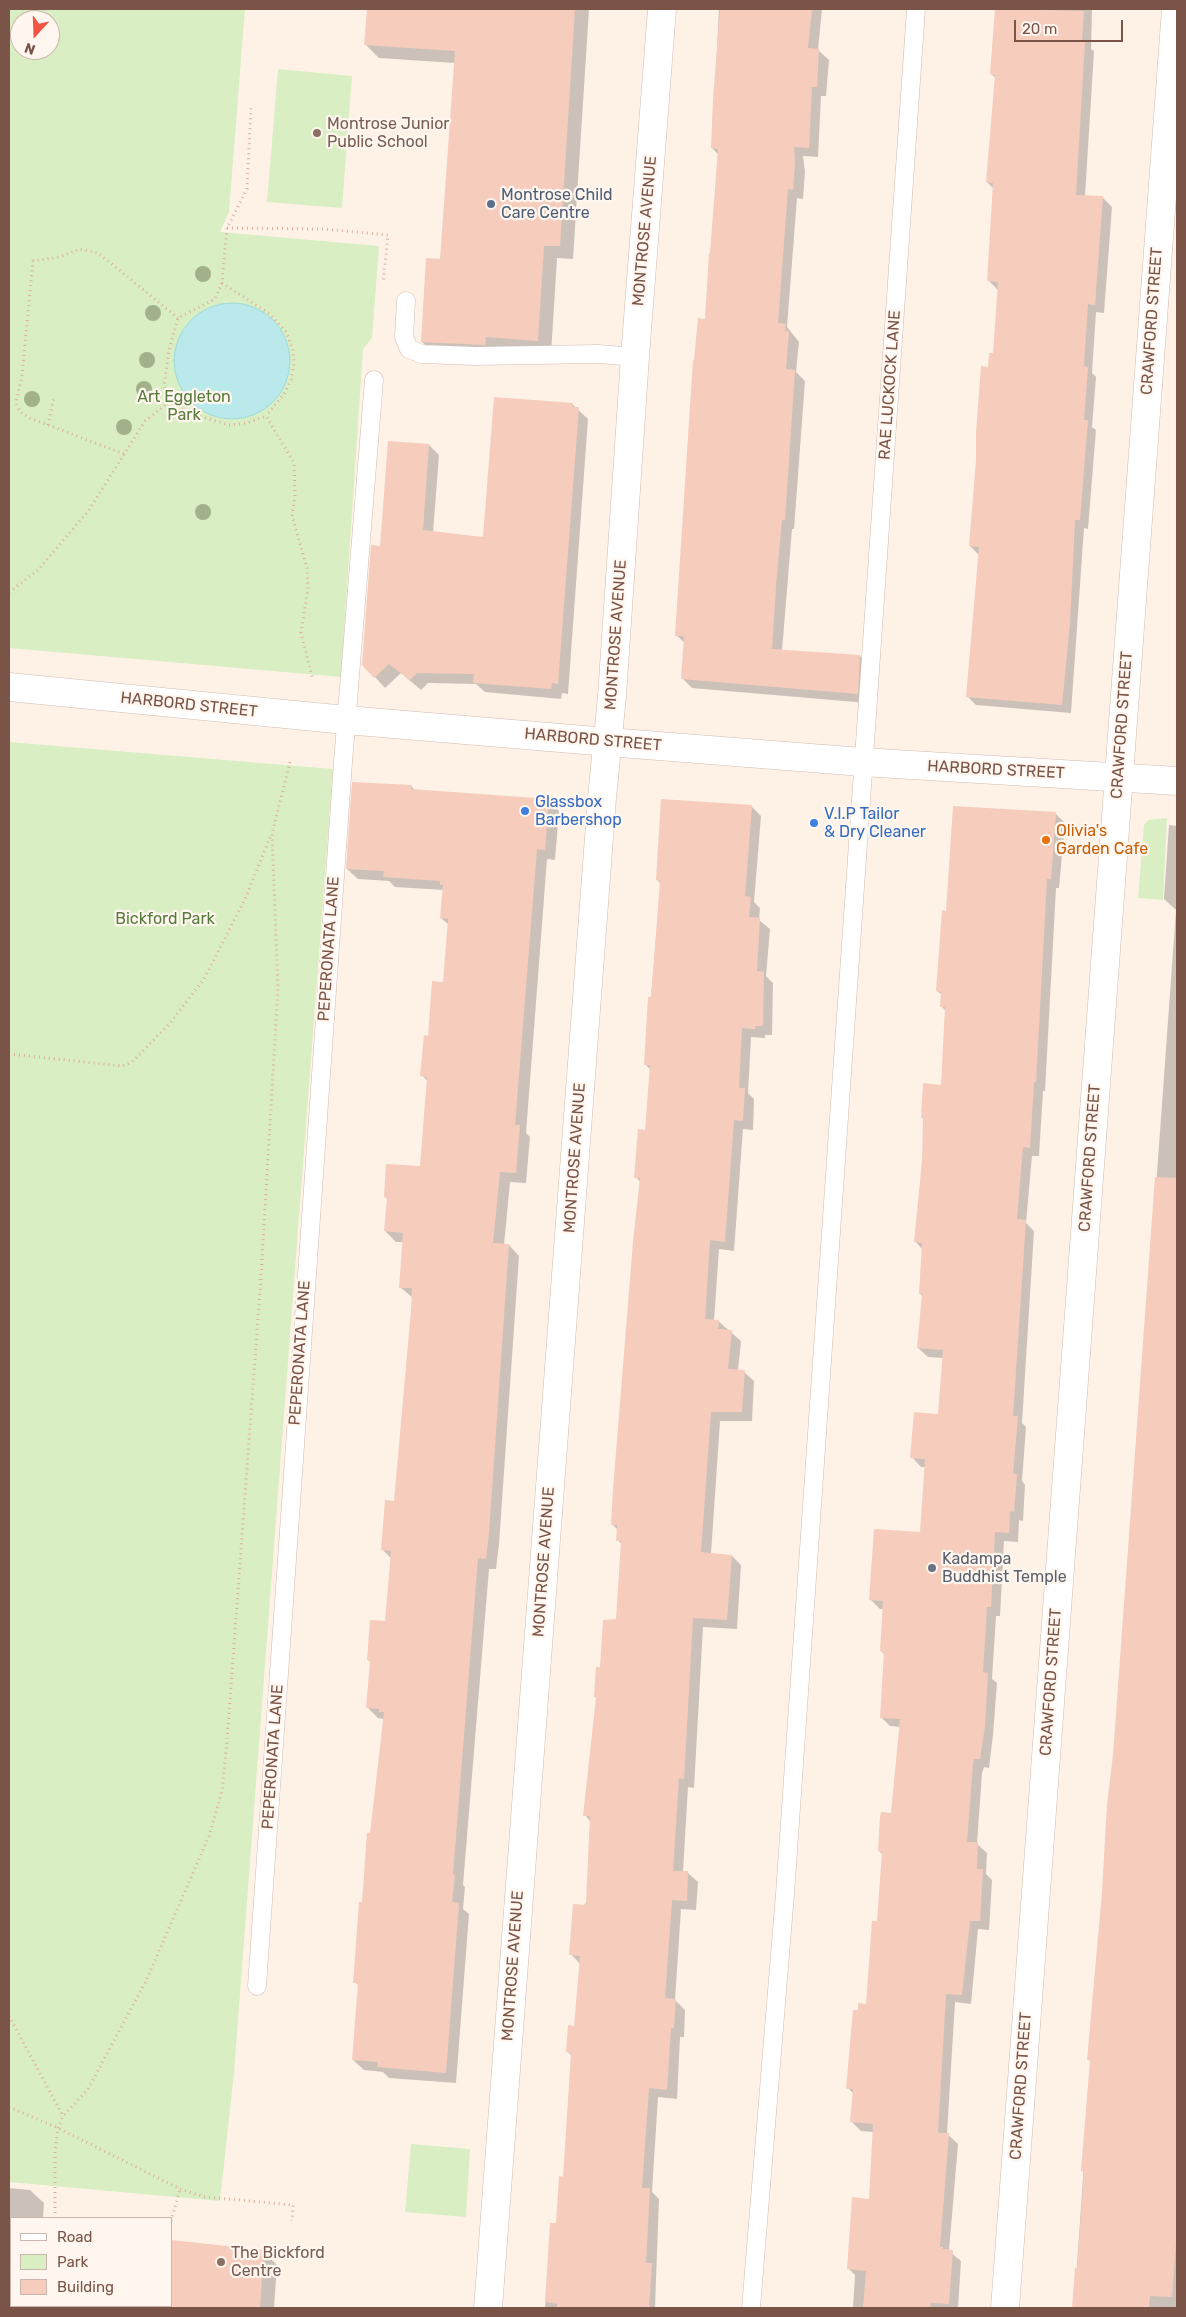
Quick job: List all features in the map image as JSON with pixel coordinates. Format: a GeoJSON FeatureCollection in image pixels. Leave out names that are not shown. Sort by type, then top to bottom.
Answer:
{"type":"FeatureCollection","features":[{"type":"Feature","properties":{"kind":"street","name":"MONTROSE AVENUE"},"geometry":{"type":"LineString","coordinates":[[488,2308],[662,9]]}},
{"type":"Feature","properties":{"kind":"street","name":"CRAWFORD STREET"},"geometry":{"type":"LineString","coordinates":[[1005,2308],[1176,9]]}},
{"type":"Feature","properties":{"kind":"street","name":"HARBORD STREET"},"geometry":{"type":"LineString","coordinates":[[9,687],[346,720],[608,742],[862,762],[1177,780]]}},
{"type":"Feature","properties":{"kind":"lane","name":"RAE LUCKOCK LANE"},"geometry":{"type":"LineString","coordinates":[[751,2308],[785,1894],[862,762],[916,9]]}},
{"type":"Feature","properties":{"kind":"lane"},"geometry":{"type":"LineString","coordinates":[[406,301],[404,337],[408,349],[422,354],[475,356],[598,354],[635,358]]}},
{"type":"Feature","properties":{"kind":"lane","name":"PEPERONATA LANE"},"geometry":{"type":"LineString","coordinates":[[258,1986],[299,1364],[346,720],[374,380]]}},
{"type":"Feature","properties":{"kind":"path"},"geometry":{"type":"LineString","coordinates":[[168,403],[164,386],[178,318],[214,299],[222,283],[227,228],[247,189],[252,108]]}},
{"type":"Feature","properties":{"kind":"path"},"geometry":{"type":"LineString","coordinates":[[227,228],[323,229],[388,235],[383,289]]}},
{"type":"Feature","properties":{"kind":"path"},"geometry":{"type":"LineString","coordinates":[[124,454],[48,425],[20,412],[16,403],[22,375],[33,261],[60,257],[80,249],[98,254],[178,318]]}},
{"type":"Feature","properties":{"kind":"path"},"geometry":{"type":"LineString","coordinates":[[168,403],[207,419],[229,425],[247,422],[266,416],[284,394],[291,380],[294,364],[286,332],[275,319],[222,283]]}},
{"type":"Feature","properties":{"kind":"path"},"geometry":{"type":"LineString","coordinates":[[48,425],[54,398]]}},
{"type":"Feature","properties":{"kind":"path"},"geometry":{"type":"LineString","coordinates":[[9,592],[38,570],[89,510],[146,421],[168,403]]}},
{"type":"Feature","properties":{"kind":"path"},"geometry":{"type":"LineString","coordinates":[[266,416],[294,463],[292,516],[307,568],[308,588],[300,633],[313,680]]}},
{"type":"Feature","properties":{"kind":"path"},"geometry":{"type":"LineString","coordinates":[[9,1054],[122,1066],[132,1062],[170,1023],[204,979],[246,896],[272,834],[291,758]]}},
{"type":"Feature","properties":{"kind":"path"},"geometry":{"type":"LineString","coordinates":[[55,2217],[55,2152],[58,2128],[63,2116],[88,2089],[146,1981],[210,1836],[222,1790],[259,1296],[278,988],[272,834]]}},
{"type":"Feature","properties":{"kind":"path"},"geometry":{"type":"LineString","coordinates":[[9,2016],[63,2116]]}},
{"type":"Feature","properties":{"kind":"path"},"geometry":{"type":"LineString","coordinates":[[9,2107],[58,2128],[180,2189],[205,2197],[293,2205],[292,2221]]}},
{"type":"Feature","properties":{"kind":"path"},"geometry":{"type":"LineString","coordinates":[[172,2218],[180,2189]]}},
{"type":"Feature","properties":{"kind":"green space","name":"Art Eggleton Park"},"geometry":{"type":"Polygon","coordinates":[[[9,9],[245,9],[229,212],[220,232],[379,246],[372,338],[363,349],[341,677],[9,648],[9,9]]]}},
{"type":"Feature","properties":{"kind":"green space"},"geometry":{"type":"Polygon","coordinates":[[[278,69],[352,76],[342,208],[267,202],[278,69]]]}},
{"type":"Feature","properties":{"kind":"green space","name":"Bickford Park"},"geometry":{"type":"Polygon","coordinates":[[[9,742],[333,769],[234,2073],[220,2201],[9,2182],[9,742]]]}},
{"type":"Feature","properties":{"kind":"green space"},"geometry":{"type":"Polygon","coordinates":[[[1167,818],[1163,900],[1138,898],[1144,825],[1148,820],[1167,818]]]}},
{"type":"Feature","properties":{"kind":"green space"},"geometry":{"type":"Polygon","coordinates":[[[411,2144],[470,2149],[466,2217],[405,2212],[411,2144]]]}},
{"type":"Feature","properties":{"kind":"water"},"geometry":{"type":"Polygon","coordinates":[[[232,303],[254,308],[273,320],[285,339],[290,361],[285,383],[273,402],[254,414],[232,419],[210,414],[191,402],[179,383],[174,361],[179,339],[191,320],[210,308],[232,303]]]}},
{"type":"Feature","properties":{"kind":"building"},"geometry":{"type":"Polygon","coordinates":[[[367,9],[575,9],[560,246],[544,246],[538,341],[486,337],[485,345],[421,342],[426,258],[440,259],[455,51],[364,45],[367,9]]]}},
{"type":"Feature","properties":{"kind":"building"},"geometry":{"type":"Polygon","coordinates":[[[720,9],[812,9],[808,48],[819,49],[817,87],[812,87],[809,148],[794,147],[793,190],[788,189],[778,323],[786,324],[785,331],[789,331],[786,369],[795,370],[785,520],[782,520],[772,649],[860,655],[858,694],[681,679],[684,636],[675,636],[693,360],[698,318],[705,319],[718,149],[711,148],[720,9]]]}},
{"type":"Feature","properties":{"kind":"building"},"geometry":{"type":"Polygon","coordinates":[[[995,9],[1084,11],[1082,41],[1085,41],[1076,195],[1103,196],[1095,305],[1088,304],[1084,366],[1088,367],[1084,420],[1088,420],[1080,520],[1075,520],[1070,623],[1062,705],[966,697],[979,547],[969,546],[981,366],[988,367],[989,353],[993,353],[998,282],[987,281],[993,183],[986,182],[995,75],[990,74],[995,9]]]}},
{"type":"Feature","properties":{"kind":"building"},"geometry":{"type":"Polygon","coordinates":[[[494,397],[573,403],[572,407],[579,407],[558,684],[552,683],[551,689],[473,683],[474,674],[417,673],[410,680],[389,664],[374,678],[362,665],[371,545],[380,546],[388,441],[429,444],[423,530],[483,537],[494,397]]]}},
{"type":"Feature","properties":{"kind":"building"},"geometry":{"type":"Polygon","coordinates":[[[352,782],[412,785],[411,789],[549,799],[545,850],[537,849],[515,1125],[520,1125],[516,1173],[500,1172],[493,1243],[509,1244],[489,1533],[486,1559],[478,1558],[453,1874],[455,1875],[452,1902],[459,1903],[446,2073],[377,2067],[378,2062],[352,2060],[358,1983],[353,1983],[359,1902],[362,1902],[367,1833],[370,1833],[384,1712],[379,1712],[379,1709],[366,1708],[370,1661],[367,1660],[370,1620],[385,1621],[391,1551],[381,1550],[385,1500],[394,1501],[412,1288],[399,1288],[403,1233],[384,1231],[387,1198],[384,1197],[386,1164],[420,1166],[427,1077],[420,1076],[424,1035],[428,1036],[432,981],[443,982],[448,919],[440,918],[443,885],[440,885],[440,881],[383,877],[384,871],[346,869],[352,782]]]}},
{"type":"Feature","properties":{"kind":"building"},"geometry":{"type":"Polygon","coordinates":[[[661,799],[752,805],[745,896],[751,897],[749,917],[760,918],[757,971],[764,972],[763,1026],[755,1026],[755,1029],[742,1028],[739,1088],[745,1088],[743,1121],[734,1120],[725,1242],[710,1240],[705,1319],[719,1320],[718,1329],[732,1330],[728,1369],[745,1370],[742,1412],[711,1412],[701,1552],[732,1555],[727,1620],[693,1618],[684,1779],[679,1778],[673,1871],[688,1871],[687,1901],[672,1900],[665,1998],[676,1999],[674,2028],[671,2028],[667,2090],[649,2088],[642,2188],[650,2188],[646,2263],[652,2263],[649,2308],[557,2308],[557,2304],[545,2302],[550,2223],[556,2223],[559,2176],[563,2177],[571,2053],[566,2052],[568,2025],[574,2026],[580,1956],[569,1955],[573,1904],[584,1905],[586,1902],[590,1816],[583,1816],[596,1697],[594,1697],[596,1667],[600,1667],[603,1620],[616,1619],[621,1541],[616,1541],[617,1525],[611,1525],[633,1242],[640,1178],[634,1178],[638,1129],[645,1130],[650,1065],[644,1065],[648,997],[651,997],[660,881],[656,880],[661,799]]]}},
{"type":"Feature","properties":{"kind":"building"},"geometry":{"type":"Polygon","coordinates":[[[953,806],[1056,812],[1051,879],[1047,879],[1036,1082],[1034,1082],[1030,1148],[1023,1147],[1017,1219],[1026,1220],[1013,1416],[1018,1416],[1013,1474],[1017,1474],[1014,1512],[1010,1511],[1009,1533],[995,1532],[991,1607],[987,1607],[983,1672],[988,1673],[985,1726],[980,1759],[974,1759],[973,1763],[967,1842],[978,1842],[977,1869],[983,1869],[980,1921],[970,1921],[962,1995],[946,1994],[938,2133],[949,2133],[940,2247],[953,2250],[949,2304],[931,2303],[930,2308],[863,2308],[866,2271],[847,2269],[852,2197],[869,2199],[873,2124],[850,2122],[853,2089],[846,2089],[853,2010],[858,2010],[858,2003],[866,2004],[872,1921],[877,1921],[882,1852],[878,1851],[880,1816],[881,1812],[891,1813],[900,1719],[880,1718],[884,1652],[880,1651],[883,1601],[869,1600],[874,1529],[920,1532],[925,1459],[910,1458],[914,1412],[938,1414],[943,1350],[917,1348],[922,1294],[919,1294],[922,1243],[914,1242],[922,1161],[923,1118],[921,1118],[923,1083],[941,1085],[945,1007],[940,1007],[941,992],[936,991],[942,910],[946,911],[953,806]]]}},
{"type":"Feature","properties":{"kind":"building"},"geometry":{"type":"Polygon","coordinates":[[[1155,1177],[1177,1178],[1177,2229],[1172,2297],[1150,2296],[1149,2308],[1072,2308],[1084,2172],[1081,2171],[1090,2060],[1087,2060],[1102,1892],[1107,1805],[1113,1755],[1155,1177]]]}},
{"type":"Feature","properties":{"kind":"building"},"geometry":{"type":"Polygon","coordinates":[[[172,2240],[264,2250],[260,2308],[171,2308],[172,2240]]]}},
{"type":"Feature","properties":{"kind":"place","name":"Montrose Junior Public School"},"geometry":{"type":"Point","coordinates":[317,133]}},
{"type":"Feature","properties":{"kind":"place","name":"Montrose Child Care Centre"},"geometry":{"type":"Point","coordinates":[491,204]}},
{"type":"Feature","properties":{"kind":"place","name":"Glassbox Barbershop"},"geometry":{"type":"Point","coordinates":[525,811]}},
{"type":"Feature","properties":{"kind":"place","name":"V.I.P Tailor & Dry Cleaner"},"geometry":{"type":"Point","coordinates":[814,823]}},
{"type":"Feature","properties":{"kind":"place","name":"Olivia's Garden Cafe"},"geometry":{"type":"Point","coordinates":[1046,840]}},
{"type":"Feature","properties":{"kind":"place","name":"Kadampa Buddhist Temple"},"geometry":{"type":"Point","coordinates":[932,1568]}},
{"type":"Feature","properties":{"kind":"place","name":"The Bickford Centre"},"geometry":{"type":"Point","coordinates":[221,2262]}}]}
